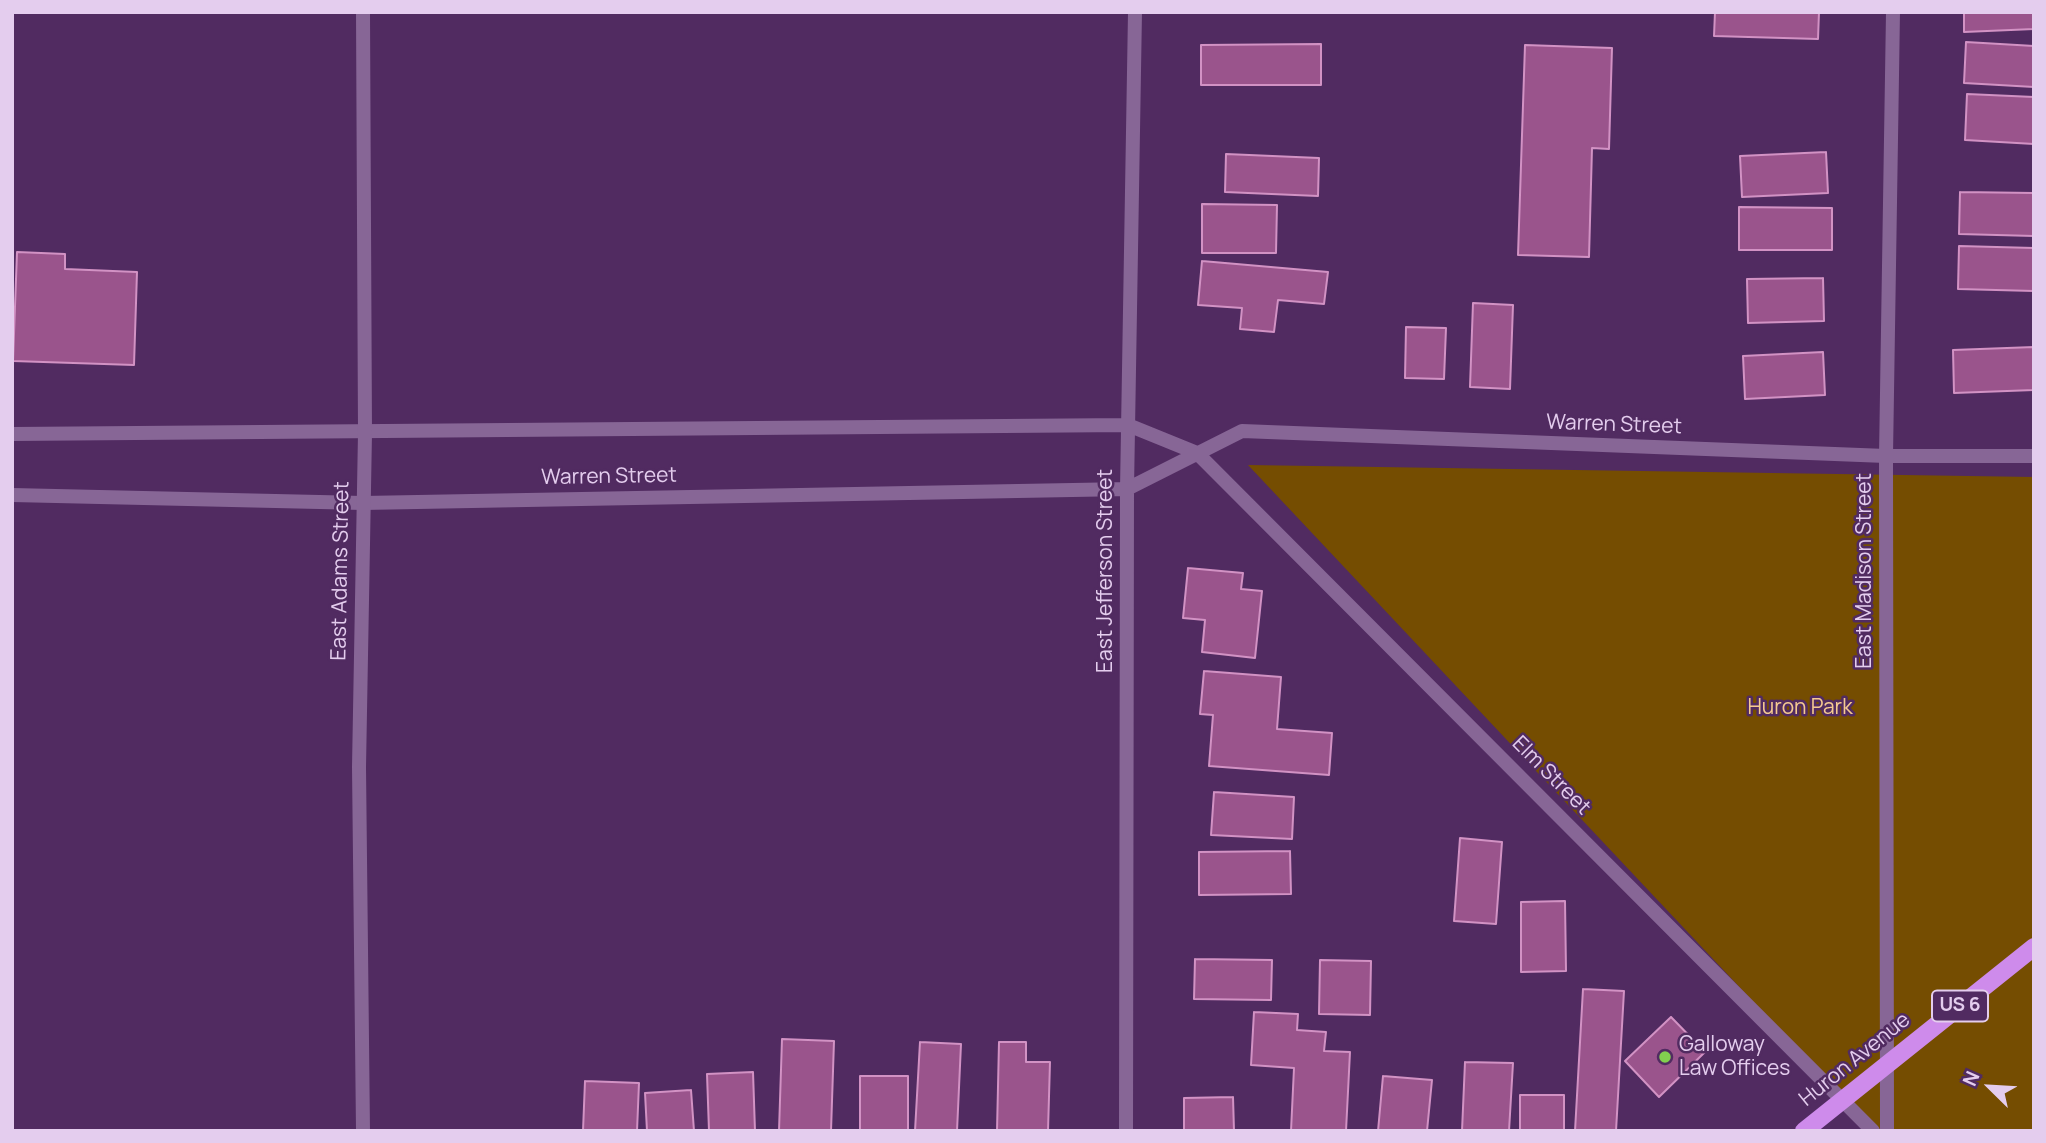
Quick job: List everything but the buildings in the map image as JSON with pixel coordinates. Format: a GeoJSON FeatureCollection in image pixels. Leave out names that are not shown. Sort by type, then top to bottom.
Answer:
{"type":"FeatureCollection","features":[{"type":"Feature","properties":{"kind":"main road","name":"Huron Avenue"},"geometry":{"type":"LineString","coordinates":[[1804,1131],[2034,947]]}},
{"type":"Feature","properties":{"kind":"street","name":"East Adams Street"},"geometry":{"type":"LineString","coordinates":[[363,12],[365,433],[359,768],[363,1131]]}},
{"type":"Feature","properties":{"kind":"street","name":"East Jefferson Street"},"geometry":{"type":"LineString","coordinates":[[1126,1131],[1127,489],[1135,12]]}},
{"type":"Feature","properties":{"kind":"street","name":"East Madison Street"},"geometry":{"type":"LineString","coordinates":[[1886,1131],[1886,456],[1893,12]]}},
{"type":"Feature","properties":{"kind":"street"},"geometry":{"type":"LineString","coordinates":[[12,434],[1128,425],[1197,453]]}},
{"type":"Feature","properties":{"kind":"street","name":"Warren Street"},"geometry":{"type":"LineString","coordinates":[[12,495],[363,503],[1127,489],[1242,431],[1886,456],[2034,456]]}},
{"type":"Feature","properties":{"kind":"street","name":"Elm Street"},"geometry":{"type":"LineString","coordinates":[[1197,453],[1873,1131]]}},
{"type":"Feature","properties":{"kind":"green space","name":"Huron Park"},"geometry":{"type":"Polygon","coordinates":[[[1248,465],[2034,477],[2034,1131],[1875,1131],[1248,465]]]}},
{"type":"Feature","properties":{"kind":"place","name":"Galloway Law Offices"},"geometry":{"type":"Point","coordinates":[1665,1057]}}]}
